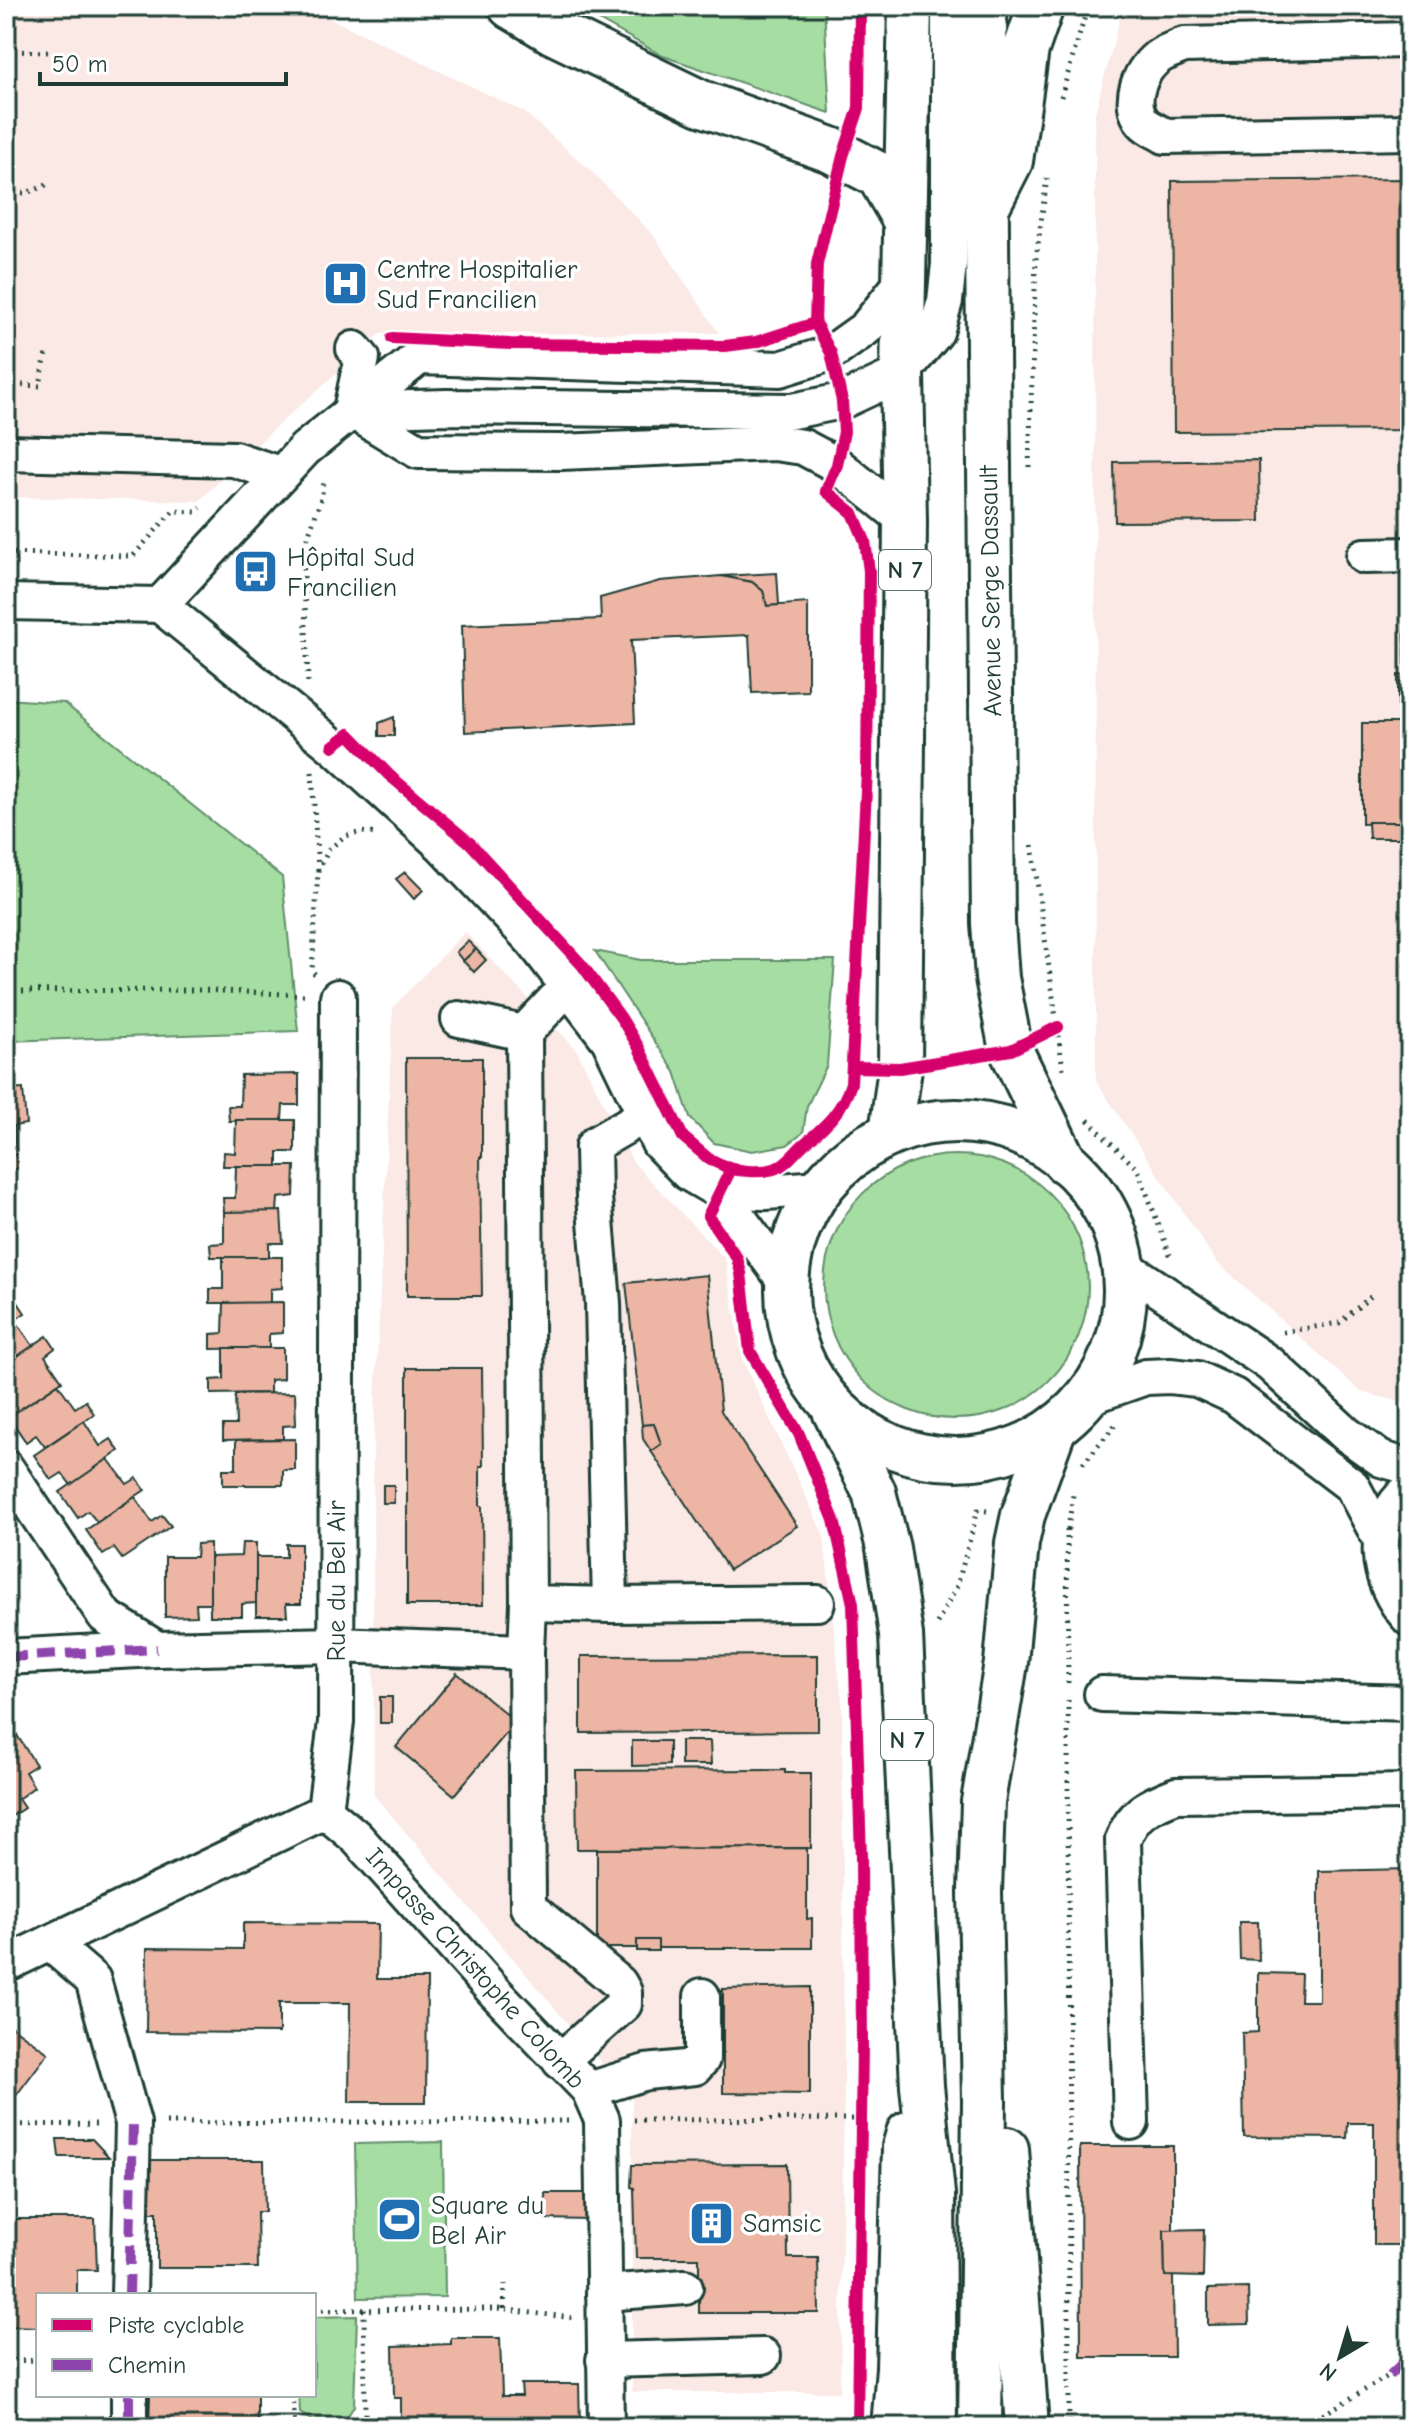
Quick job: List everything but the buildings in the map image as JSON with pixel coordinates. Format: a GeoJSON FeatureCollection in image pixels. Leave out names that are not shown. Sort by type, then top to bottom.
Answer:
{"type":"FeatureCollection","features":[{"type":"Feature","properties":{"kind":"highway"},"geometry":{"type":"LineString","coordinates":[[511,6],[554,32],[701,103],[831,150],[879,175],[904,218]]}},
{"type":"Feature","properties":{"kind":"highway"},"geometry":{"type":"LineString","coordinates":[[986,208],[1010,161],[1026,49],[1041,6]]}},
{"type":"Feature","properties":{"kind":"main road","name":"N 7"},"geometry":{"type":"LineString","coordinates":[[891,1133],[900,1068],[905,520],[902,373],[910,6]]}},
{"type":"Feature","properties":{"kind":"main road","name":"Avenue Serge Dassault"},"geometry":{"type":"LineString","coordinates":[[985,6],[993,923],[997,978],[1011,1050],[1065,1162]]}},
{"type":"Feature","properties":{"kind":"main road"},"geometry":{"type":"LineString","coordinates":[[932,1122],[985,1125],[1027,1136],[1065,1162],[1092,1189],[1113,1225],[1124,1266],[1124,1312],[1111,1359],[1089,1397],[1054,1430],[1007,1453],[959,1460],[912,1452],[869,1435],[832,1406],[812,1376],[792,1333],[785,1281],[795,1234],[820,1188],[851,1157],[891,1133],[932,1122]]}},
{"type":"Feature","properties":{"kind":"main road","name":"N 7"},"geometry":{"type":"LineString","coordinates":[[832,1406],[874,1492],[888,1548],[901,1635],[922,2086],[933,2194],[935,2427]]}},
{"type":"Feature","properties":{"kind":"main road"},"geometry":{"type":"LineString","coordinates":[[980,2427],[984,2101],[980,1892],[983,1802],[1006,1663],[1017,1543],[1023,1515],[1054,1430]]}},
{"type":"Feature","properties":{"kind":"main road"},"geometry":{"type":"LineString","coordinates":[[893,2427],[898,2368],[904,2147],[922,2086]]}},
{"type":"Feature","properties":{"kind":"main road"},"geometry":{"type":"LineString","coordinates":[[984,2101],[1007,2149],[1027,2427]]}},
{"type":"Feature","properties":{"kind":"street"},"geometry":{"type":"LineString","coordinates":[[351,410],[446,407],[792,411],[842,401],[902,373],[936,332],[945,301],[949,264],[949,6]]}},
{"type":"Feature","properties":{"kind":"street"},"geometry":{"type":"LineString","coordinates":[[1410,40],[1184,45],[1158,57],[1143,75],[1136,90],[1137,107],[1143,122],[1165,136],[1410,132]]}},
{"type":"Feature","properties":{"kind":"street"},"geometry":{"type":"LineString","coordinates":[[160,605],[305,449],[419,357],[780,369],[831,353],[866,328],[904,280]]}},
{"type":"Feature","properties":{"kind":"street"},"geometry":{"type":"LineString","coordinates":[[351,410],[362,358],[354,349]]}},
{"type":"Feature","properties":{"kind":"street"},"geometry":{"type":"LineString","coordinates":[[351,410],[418,451],[561,452],[774,443],[803,447],[837,465],[905,520]]}},
{"type":"Feature","properties":{"kind":"street"},"geometry":{"type":"LineString","coordinates":[[6,453],[234,459],[279,474]]}},
{"type":"Feature","properties":{"kind":"street"},"geometry":{"type":"LineString","coordinates":[[1364,556],[1410,555]]}},
{"type":"Feature","properties":{"kind":"street"},"geometry":{"type":"LineString","coordinates":[[6,602],[160,605],[309,727],[443,846],[533,941],[609,1040],[659,1143],[688,1173],[719,1191],[785,1281]]}},
{"type":"Feature","properties":{"kind":"street"},"geometry":{"type":"LineString","coordinates":[[560,2061],[624,2004],[624,1992],[619,1983],[528,1907],[524,1033],[555,1000],[571,990]]}},
{"type":"Feature","properties":{"kind":"street","name":"Rue du Bel Air"},"geometry":{"type":"LineString","coordinates":[[325,1811],[336,1722],[338,997]]}},
{"type":"Feature","properties":{"kind":"street"},"geometry":{"type":"LineString","coordinates":[[459,1019],[524,1033]]}},
{"type":"Feature","properties":{"kind":"street"},"geometry":{"type":"LineString","coordinates":[[610,1605],[603,1303],[593,1147],[645,1115]]}},
{"type":"Feature","properties":{"kind":"street"},"geometry":{"type":"LineString","coordinates":[[719,1191],[820,1188]]}},
{"type":"Feature","properties":{"kind":"street"},"geometry":{"type":"LineString","coordinates":[[1124,1266],[1270,1364],[1346,1434],[1381,1459],[1410,1467]]}},
{"type":"Feature","properties":{"kind":"street"},"geometry":{"type":"LineString","coordinates":[[1089,1397],[1146,1377],[1170,1376],[1197,1379],[1234,1396],[1352,1486],[1381,1540]]}},
{"type":"Feature","properties":{"kind":"street"},"geometry":{"type":"LineString","coordinates":[[6,1468],[105,1616],[157,1649]]}},
{"type":"Feature","properties":{"kind":"street"},"geometry":{"type":"LineString","coordinates":[[1410,1489],[1394,1507],[1381,1540],[1381,1563],[1386,1585],[1397,1605],[1410,1619]]}},
{"type":"Feature","properties":{"kind":"street"},"geometry":{"type":"LineString","coordinates":[[528,1603],[817,1603]]}},
{"type":"Feature","properties":{"kind":"street"},"geometry":{"type":"LineString","coordinates":[[6,1657],[157,1649],[336,1645],[526,1652]]}},
{"type":"Feature","properties":{"kind":"street"},"geometry":{"type":"LineString","coordinates":[[1102,1694],[1410,1703]]}},
{"type":"Feature","properties":{"kind":"street"},"geometry":{"type":"LineString","coordinates":[[1131,2122],[1123,1840],[1129,1824],[1150,1806],[1176,1795],[1410,1792]]}},
{"type":"Feature","properties":{"kind":"street"},"geometry":{"type":"LineString","coordinates":[[6,1964],[325,1811]]}},
{"type":"Feature","properties":{"kind":"street","name":"Impasse Christophe Colomb"},"geometry":{"type":"LineString","coordinates":[[325,1811],[356,1837],[560,2061],[596,2105]]}},
{"type":"Feature","properties":{"kind":"street"},"geometry":{"type":"LineString","coordinates":[[50,1943],[93,1980],[133,2123],[129,2293]]}},
{"type":"Feature","properties":{"kind":"street"},"geometry":{"type":"LineString","coordinates":[[606,2427],[604,2360],[596,2306],[596,2105],[646,2072],[695,2067],[702,2059],[702,1996]]}},
{"type":"Feature","properties":{"kind":"street"},"geometry":{"type":"LineString","coordinates":[[596,2306],[685,2287]]}},
{"type":"Feature","properties":{"kind":"street"},"geometry":{"type":"LineString","coordinates":[[604,2360],[763,2356]]}},
{"type":"Feature","properties":{"kind":"street"},"geometry":{"type":"LineString","coordinates":[[129,2397],[129,2427]]}},
{"type":"Feature","properties":{"kind":"path"},"geometry":{"type":"LineString","coordinates":[[1060,98],[1088,6]]}},
{"type":"Feature","properties":{"kind":"path"},"geometry":{"type":"LineString","coordinates":[[6,51],[52,52]]}},
{"type":"Feature","properties":{"kind":"path"},"geometry":{"type":"LineString","coordinates":[[1029,469],[1036,259],[1048,172]]}},
{"type":"Feature","properties":{"kind":"path"},"geometry":{"type":"LineString","coordinates":[[6,192],[26,193],[49,184]]}},
{"type":"Feature","properties":{"kind":"path"},"geometry":{"type":"LineString","coordinates":[[6,384],[40,386],[46,354]]}},
{"type":"Feature","properties":{"kind":"path"},"geometry":{"type":"LineString","coordinates":[[305,449],[324,469],[322,496],[303,551],[318,871],[312,971],[338,997]]}},
{"type":"Feature","properties":{"kind":"path"},"geometry":{"type":"LineString","coordinates":[[6,553],[133,556],[173,511],[196,512],[231,481],[240,461]]}},
{"type":"Feature","properties":{"kind":"path"},"geometry":{"type":"LineString","coordinates":[[1030,830],[1065,1084]]}},
{"type":"Feature","properties":{"kind":"path"},"geometry":{"type":"LineString","coordinates":[[318,871],[329,849],[345,836],[376,833],[385,841]]}},
{"type":"Feature","properties":{"kind":"path"},"geometry":{"type":"LineString","coordinates":[[6,991],[203,990],[338,997]]}},
{"type":"Feature","properties":{"kind":"path"},"geometry":{"type":"LineString","coordinates":[[1011,1050],[1058,1027]]}},
{"type":"Feature","properties":{"kind":"path"},"geometry":{"type":"LineString","coordinates":[[1086,1118],[1138,1170],[1171,1258]]}},
{"type":"Feature","properties":{"kind":"path"},"geometry":{"type":"LineString","coordinates":[[1274,1333],[1339,1323],[1375,1293]]}},
{"type":"Feature","properties":{"kind":"path"},"geometry":{"type":"LineString","coordinates":[[901,1635],[933,1631],[957,1586],[978,1510],[1023,1515],[1068,1529],[1069,2427]]}},
{"type":"Feature","properties":{"kind":"path"},"geometry":{"type":"LineString","coordinates":[[6,2125],[596,2105],[861,2119]]}},
{"type":"Feature","properties":{"kind":"path"},"geometry":{"type":"LineString","coordinates":[[861,2105],[861,2135]]}},
{"type":"Feature","properties":{"kind":"path"},"geometry":{"type":"LineString","coordinates":[[504,2309],[505,2284]]}},
{"type":"Feature","properties":{"kind":"path"},"geometry":{"type":"LineString","coordinates":[[316,2310],[596,2306]]}},
{"type":"Feature","properties":{"kind":"path"},"geometry":{"type":"LineString","coordinates":[[356,2427],[365,2418],[364,2308]]}},
{"type":"Feature","properties":{"kind":"path"},"geometry":{"type":"LineString","coordinates":[[6,2361],[36,2360]]}},
{"type":"Feature","properties":{"kind":"path"},"geometry":{"type":"LineString","coordinates":[[1302,2427],[1390,2375],[1410,2380]]}},
{"type":"Feature","properties":{"kind":"path"},"geometry":{"type":"LineString","coordinates":[[292,2397],[295,2425],[299,2427]]}},
{"type":"Feature","properties":{"kind":"path"},"geometry":{"type":"LineString","coordinates":[[1086,2427],[1248,2427]]}},
{"type":"Feature","properties":{"kind":"shaded area","name":"Centre Hospitalier Sud Francilien"},"geometry":{"type":"Polygon","coordinates":[[[6,6],[304,6],[524,112],[589,169],[654,236],[719,333],[380,334],[199,501],[6,497],[6,6]]]}},
{"type":"Feature","properties":{"kind":"shaded area"},"geometry":{"type":"Polygon","coordinates":[[[1123,6],[1410,6],[1410,1404],[1361,1392],[1216,1261],[1096,1081],[1095,113],[1123,6]]]}},
{"type":"Feature","properties":{"kind":"shaded area"},"geometry":{"type":"Polygon","coordinates":[[[465,932],[576,1049],[633,1162],[725,1259],[743,1361],[824,1536],[842,1703],[844,2083],[840,2392],[632,2392],[632,2099],[374,1795],[373,1451],[393,1007],[465,932]]]}},
{"type":"Feature","properties":{"kind":"green space"},"geometry":{"type":"Polygon","coordinates":[[[574,6],[824,6],[830,113],[663,56],[574,6]]]}},
{"type":"Feature","properties":{"kind":"green space"},"geometry":{"type":"Polygon","coordinates":[[[6,699],[64,703],[282,877],[298,1031],[6,1041],[6,699]]]}},
{"type":"Feature","properties":{"kind":"green space"},"geometry":{"type":"Polygon","coordinates":[[[595,951],[641,960],[835,960],[827,1065],[807,1106],[803,1133],[787,1145],[752,1151],[714,1143],[690,1118],[675,1072],[595,951]]]}},
{"type":"Feature","properties":{"kind":"green space"},"geometry":{"type":"Polygon","coordinates":[[[956,1155],[1006,1165],[1040,1185],[1058,1203],[1078,1237],[1088,1287],[1078,1337],[1058,1371],[1040,1389],[1006,1409],[956,1419],[906,1409],[872,1389],[854,1371],[834,1337],[824,1287],[834,1237],[854,1203],[872,1185],[906,1165],[956,1155]]]}},
{"type":"Feature","properties":{"kind":"green space","name":"Square du Bel Air"},"geometry":{"type":"Polygon","coordinates":[[[443,2142],[445,2297],[358,2298],[355,2144],[443,2142]]]}},
{"type":"Feature","properties":{"kind":"green space"},"geometry":{"type":"Polygon","coordinates":[[[357,2316],[354,2406],[343,2424],[323,2427],[300,2413],[299,2397],[316,2397],[316,2317],[357,2316]]]}},
{"type":"Feature","properties":{"kind":"marked path"},"geometry":{"type":"LineString","coordinates":[[6,1657],[157,1649]]}},
{"type":"Feature","properties":{"kind":"marked path"},"geometry":{"type":"LineString","coordinates":[[129,2293],[133,2123]]}},
{"type":"Feature","properties":{"kind":"marked path"},"geometry":{"type":"LineString","coordinates":[[1390,2375],[1410,2356]]}},
{"type":"Feature","properties":{"kind":"marked path"},"geometry":{"type":"LineString","coordinates":[[129,2397],[129,2427]]}},
{"type":"Feature","properties":{"kind":"cycle path"},"geometry":{"type":"LineString","coordinates":[[857,2427],[862,2045],[861,1857],[853,1604],[834,1520],[799,1434],[750,1351],[737,1258],[708,1216],[731,1169],[763,1171],[782,1165],[832,1118],[851,1083],[867,771],[869,571],[865,541],[853,513],[826,491],[837,465],[844,432],[842,401],[831,353],[815,323],[817,264],[843,156],[859,108],[860,6]]}},
{"type":"Feature","properties":{"kind":"cycle path"},"geometry":{"type":"LineString","coordinates":[[392,338],[510,344],[725,346],[756,342],[815,323]]}},
{"type":"Feature","properties":{"kind":"cycle path"},"geometry":{"type":"LineString","coordinates":[[333,746],[349,734],[389,775],[470,843],[582,965],[621,1018],[683,1137],[709,1159],[731,1169]]}},
{"type":"Feature","properties":{"kind":"cycle path"},"geometry":{"type":"LineString","coordinates":[[853,1067],[900,1068],[1011,1050],[1058,1027]]}},
{"type":"Feature","properties":{"kind":"place","name":"Centre Hospitalier Sud Francilien"},"geometry":{"type":"Point","coordinates":[346,284]}},
{"type":"Feature","properties":{"kind":"place","name":"Hôpital Sud Francilien"},"geometry":{"type":"Point","coordinates":[256,572]}},
{"type":"Feature","properties":{"kind":"place","name":"Square du Bel Air"},"geometry":{"type":"Point","coordinates":[400,2220]}},
{"type":"Feature","properties":{"kind":"place","name":"Samsic"},"geometry":{"type":"Point","coordinates":[712,2223]}}]}
